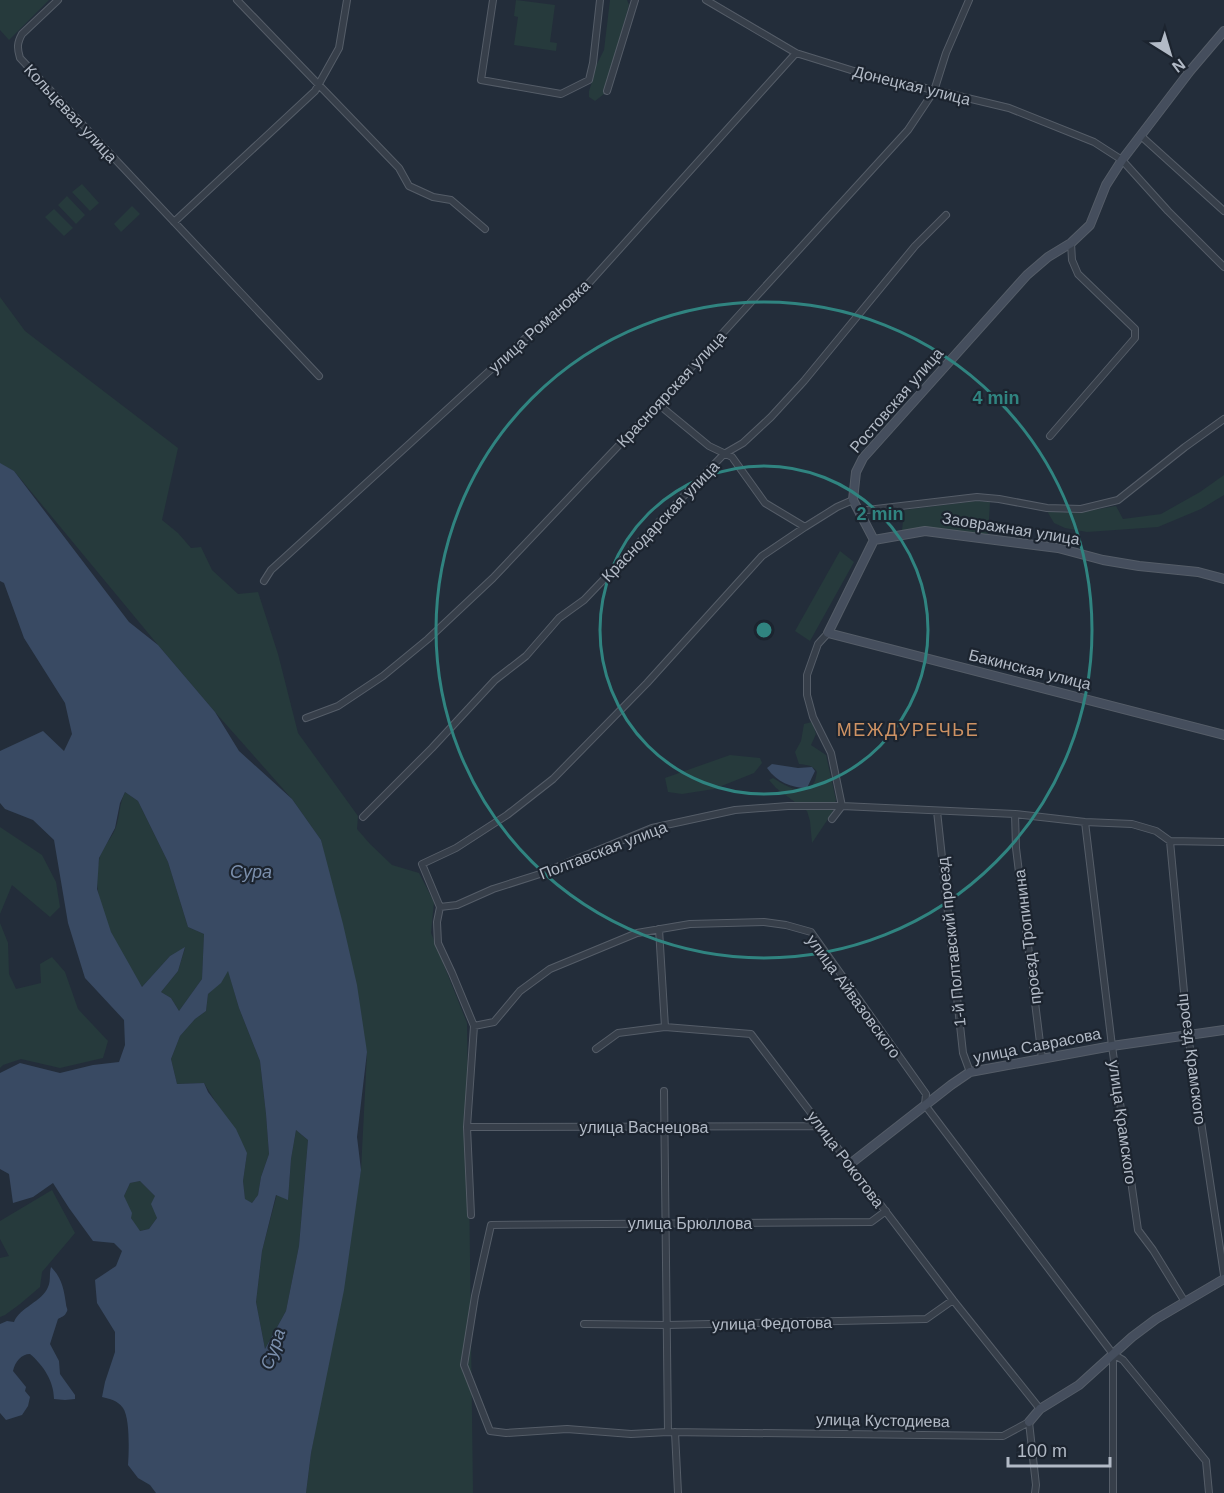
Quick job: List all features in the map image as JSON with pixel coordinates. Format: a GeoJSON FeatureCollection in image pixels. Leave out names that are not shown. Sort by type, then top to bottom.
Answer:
{"type":"FeatureCollection","features":[{"type":"Feature","properties":{"kind":"street","name":"Кольцевая улица"},"geometry":{"type":"LineString","coordinates":[[58,0],[22,34],[17,48],[20,58],[319,376]]}},
{"type":"Feature","properties":{"kind":"street"},"geometry":{"type":"LineString","coordinates":[[237,0],[399,168],[409,186],[433,197],[451,200],[485,229]]}},
{"type":"Feature","properties":{"kind":"street"},"geometry":{"type":"LineString","coordinates":[[174,222],[320,85],[339,48],[347,0]]}},
{"type":"Feature","properties":{"kind":"street"},"geometry":{"type":"LineString","coordinates":[[493,0],[481,80],[561,94],[589,80],[600,0]]}},
{"type":"Feature","properties":{"kind":"street"},"geometry":{"type":"LineString","coordinates":[[607,91],[634,0]]}},
{"type":"Feature","properties":{"kind":"street","name":"Донецкая улица"},"geometry":{"type":"LineString","coordinates":[[706,0],[796,53],[854,71],[1009,108],[1094,142],[1122,160],[1224,267]]}},
{"type":"Feature","properties":{"kind":"street","name":"Красноярская улица"},"geometry":{"type":"LineString","coordinates":[[306,718],[338,706],[383,676],[428,639],[493,578],[658,404],[908,130],[934,91],[946,53],[969,0]]}},
{"type":"Feature","properties":{"kind":"street","name":"Ростовская улица"},"geometry":{"type":"LineString","coordinates":[[853,500],[856,472],[863,459],[1027,275],[1048,257],[1071,243],[1090,225],[1106,185],[1122,160],[1190,71],[1224,31]]}},
{"type":"Feature","properties":{"kind":"street","name":"улица Романовка"},"geometry":{"type":"LineString","coordinates":[[264,581],[271,570],[542,323],[588,284],[796,53]]}},
{"type":"Feature","properties":{"kind":"street"},"geometry":{"type":"LineString","coordinates":[[1141,136],[1224,211]]}},
{"type":"Feature","properties":{"kind":"street","name":"Краснодарская улица"},"geometry":{"type":"LineString","coordinates":[[363,816],[432,748],[495,680],[526,656],[559,618],[584,600],[723,454],[743,443],[771,417],[804,381],[915,246],[946,215]]}},
{"type":"Feature","properties":{"kind":"street"},"geometry":{"type":"LineString","coordinates":[[1050,436],[1135,338],[1135,328],[1078,274],[1072,260],[1071,243]]}},
{"type":"Feature","properties":{"kind":"street"},"geometry":{"type":"LineString","coordinates":[[658,404],[710,447],[732,457],[765,503],[804,527]]}},
{"type":"Feature","properties":{"kind":"street"},"geometry":{"type":"LineString","coordinates":[[859,511],[977,497],[1047,508],[1081,509],[1118,500],[1224,419]]}},
{"type":"Feature","properties":{"kind":"street"},"geometry":{"type":"LineString","coordinates":[[471,1215],[467,1127],[474,1026],[438,944],[437,922],[441,906],[422,864],[456,848],[507,815],[553,779],[647,683],[762,556],[804,527],[853,500],[874,540],[828,633],[818,644],[807,675],[807,695],[813,717],[831,753],[842,806],[831,819]]}},
{"type":"Feature","properties":{"kind":"street","name":"Заовражная улица"},"geometry":{"type":"LineString","coordinates":[[874,540],[925,531],[1058,548],[1115,562],[1198,572],[1224,579]]}},
{"type":"Feature","properties":{"kind":"street","name":"Бакинская улица"},"geometry":{"type":"LineString","coordinates":[[828,633],[1224,735]]}},
{"type":"Feature","properties":{"kind":"street","name":"Полтавская улица"},"geometry":{"type":"LineString","coordinates":[[441,906],[458,905],[652,828],[735,810],[788,806],[842,806],[1015,814],[1085,822],[1132,824],[1156,831],[1170,841],[1224,842]]}},
{"type":"Feature","properties":{"kind":"street","name":"1-й Полтавский проезд"},"geometry":{"type":"LineString","coordinates":[[937,811],[963,1053],[970,1072]]}},
{"type":"Feature","properties":{"kind":"street","name":"проезд Тропинина"},"geometry":{"type":"LineString","coordinates":[[1015,814],[1016,848],[1042,1059]]}},
{"type":"Feature","properties":{"kind":"street","name":"улица Крамского"},"geometry":{"type":"LineString","coordinates":[[1085,822],[1112,1046],[1138,1230],[1185,1302]]}},
{"type":"Feature","properties":{"kind":"street","name":"проезд Крамского"},"geometry":{"type":"LineString","coordinates":[[1170,841],[1188,1035],[1224,1277]]}},
{"type":"Feature","properties":{"kind":"street","name":"улица Айвазовского"},"geometry":{"type":"LineString","coordinates":[[474,1026],[494,1022],[520,991],[550,969],[637,933],[690,924],[764,922],[811,932],[926,1094],[925,1105],[1113,1354],[1123,1360],[1206,1461],[1209,1493]]}},
{"type":"Feature","properties":{"kind":"street"},"geometry":{"type":"LineString","coordinates":[[659,929],[665,1027]]}},
{"type":"Feature","properties":{"kind":"street","name":"улица Рокотова"},"geometry":{"type":"LineString","coordinates":[[596,1049],[618,1033],[665,1027],[751,1034],[1040,1409]]}},
{"type":"Feature","properties":{"kind":"street","name":"улица Саврасова"},"geometry":{"type":"LineString","coordinates":[[850,1164],[970,1072],[1112,1046],[1224,1030]]}},
{"type":"Feature","properties":{"kind":"street"},"geometry":{"type":"LineString","coordinates":[[664,1091],[667,1325],[671,1432],[678,1493]]}},
{"type":"Feature","properties":{"kind":"street","name":"улица Васнецова"},"geometry":{"type":"LineString","coordinates":[[467,1127],[821,1126]]}},
{"type":"Feature","properties":{"kind":"street","name":"улица Брюллова"},"geometry":{"type":"LineString","coordinates":[[490,1431],[464,1365],[475,1296],[491,1225],[871,1222],[886,1211]]}},
{"type":"Feature","properties":{"kind":"street","name":"улица Кустодиева"},"geometry":{"type":"LineString","coordinates":[[490,1431],[506,1433],[567,1429],[631,1434],[671,1432],[1003,1436],[1029,1422],[1040,1409],[1079,1385],[1156,1319],[1224,1277]]}},
{"type":"Feature","properties":{"kind":"street","name":"улица Федотова"},"geometry":{"type":"LineString","coordinates":[[584,1324],[667,1325],[926,1319],[954,1300]]}},
{"type":"Feature","properties":{"kind":"street"},"geometry":{"type":"LineString","coordinates":[[1113,1354],[1113,1493]]}},
{"type":"Feature","properties":{"kind":"street"},"geometry":{"type":"LineString","coordinates":[[1029,1422],[1035,1493]]}},
{"type":"Feature","properties":{"kind":"green space"},"geometry":{"type":"Polygon","coordinates":[[[0,0],[49,0],[9,40],[0,30],[0,0]]]}},
{"type":"Feature","properties":{"kind":"green space"},"geometry":{"type":"Polygon","coordinates":[[[516,0],[555,5],[550,42],[557,43],[556,51],[514,45],[518,17],[514,16],[516,0]]]}},
{"type":"Feature","properties":{"kind":"green space"},"geometry":{"type":"Polygon","coordinates":[[[610,0],[627,0],[629,5],[604,94],[595,101],[589,97],[589,91],[596,66],[604,50],[610,0]]]}},
{"type":"Feature","properties":{"kind":"green space"},"geometry":{"type":"Polygon","coordinates":[[[82,184],[99,203],[90,211],[72,192],[82,184]]]}},
{"type":"Feature","properties":{"kind":"green space"},"geometry":{"type":"Polygon","coordinates":[[[67,196],[85,215],[76,224],[58,205],[67,196]]]}},
{"type":"Feature","properties":{"kind":"green space"},"geometry":{"type":"Polygon","coordinates":[[[132,206],[140,214],[121,232],[114,224],[132,206]]]}},
{"type":"Feature","properties":{"kind":"green space"},"geometry":{"type":"Polygon","coordinates":[[[54,209],[73,228],[64,236],[45,217],[54,209]]]}},
{"type":"Feature","properties":{"kind":"green space"},"geometry":{"type":"Polygon","coordinates":[[[0,297],[25,331],[178,448],[162,520],[191,548],[201,547],[212,570],[238,594],[258,592],[278,654],[298,733],[358,816],[357,829],[392,865],[419,873],[434,902],[431,933],[467,1023],[473,1493],[306,1493],[361,1170],[367,1053],[321,840],[292,799],[158,645],[14,471],[0,464],[0,297]]]}},
{"type":"Feature","properties":{"kind":"green space"},"geometry":{"type":"Polygon","coordinates":[[[1224,475],[1224,495],[1201,509],[1158,527],[1087,532],[1065,528],[1054,523],[1047,511],[1081,512],[1116,506],[1123,519],[1161,514],[1200,492],[1224,475]]]}},
{"type":"Feature","properties":{"kind":"green space"},"geometry":{"type":"Polygon","coordinates":[[[977,501],[990,502],[988,536],[902,531],[904,510],[977,501]]]}},
{"type":"Feature","properties":{"kind":"green space"},"geometry":{"type":"Polygon","coordinates":[[[840,551],[854,562],[810,641],[795,631],[840,551]]]}},
{"type":"Feature","properties":{"kind":"green space"},"geometry":{"type":"Polygon","coordinates":[[[812,722],[816,734],[811,745],[826,755],[836,800],[832,813],[812,843],[807,811],[769,780],[773,778],[794,789],[809,790],[815,781],[817,772],[812,767],[799,764],[795,752],[801,741],[804,724],[812,722]]]}},
{"type":"Feature","properties":{"kind":"green space"},"geometry":{"type":"Polygon","coordinates":[[[730,755],[760,758],[762,763],[754,773],[714,789],[682,794],[668,792],[665,778],[730,755]]]}},
{"type":"Feature","properties":{"kind":"green space"},"geometry":{"type":"Polygon","coordinates":[[[125,792],[138,801],[168,862],[188,927],[204,934],[202,979],[179,1011],[171,998],[161,992],[178,971],[185,948],[170,956],[142,987],[116,942],[102,910],[98,894],[99,860],[116,827],[125,792]]]}},
{"type":"Feature","properties":{"kind":"green space"},"geometry":{"type":"Polygon","coordinates":[[[0,827],[42,855],[56,882],[60,907],[50,917],[12,885],[0,914],[0,827]]]}},
{"type":"Feature","properties":{"kind":"green space"},"geometry":{"type":"Polygon","coordinates":[[[0,923],[8,943],[9,974],[16,989],[41,983],[40,964],[52,957],[65,972],[78,1009],[108,1041],[103,1058],[60,1068],[21,1059],[0,1068],[0,923]]]}},
{"type":"Feature","properties":{"kind":"green space"},"geometry":{"type":"Polygon","coordinates":[[[228,970],[239,1008],[260,1061],[266,1114],[269,1154],[258,1195],[252,1203],[245,1200],[243,1181],[247,1153],[204,1083],[177,1084],[171,1059],[180,1036],[195,1019],[206,1011],[208,994],[220,983],[228,970]]]}},
{"type":"Feature","properties":{"kind":"green space"},"geometry":{"type":"Polygon","coordinates":[[[296,1130],[308,1140],[299,1246],[286,1311],[265,1349],[256,1302],[262,1251],[277,1194],[288,1199],[296,1130]]]}},
{"type":"Feature","properties":{"kind":"green space"},"geometry":{"type":"Polygon","coordinates":[[[140,1181],[155,1196],[157,1218],[149,1229],[139,1231],[131,1218],[124,1196],[130,1183],[140,1181]]]}},
{"type":"Feature","properties":{"kind":"green space"},"geometry":{"type":"Polygon","coordinates":[[[52,1190],[75,1233],[42,1272],[40,1287],[0,1317],[0,1258],[9,1256],[0,1239],[0,1221],[52,1190]]]}},
{"type":"Feature","properties":{"kind":"water","name":"Сура"},"geometry":{"type":"Polygon","coordinates":[[[0,463],[14,471],[129,622],[158,645],[215,712],[239,751],[292,799],[321,840],[357,985],[367,1052],[357,1137],[361,1170],[344,1290],[311,1453],[306,1493],[156,1493],[150,1485],[138,1478],[128,1465],[127,1419],[123,1408],[113,1400],[102,1397],[115,1352],[115,1332],[97,1303],[95,1280],[116,1266],[122,1251],[114,1243],[93,1241],[53,1183],[33,1197],[13,1203],[9,1174],[0,1169],[0,1073],[20,1063],[60,1073],[93,1065],[119,1062],[125,1045],[124,1020],[85,978],[68,923],[54,840],[33,820],[5,809],[0,803],[0,751],[43,731],[64,751],[72,734],[65,703],[24,638],[4,583],[0,581],[0,463]],[[125,792],[120,803],[115,828],[99,858],[97,889],[111,932],[142,987],[170,956],[185,947],[178,971],[161,992],[171,998],[179,1011],[202,979],[204,934],[188,927],[168,862],[138,801],[125,792]],[[228,971],[221,983],[208,994],[206,1011],[195,1019],[180,1036],[171,1059],[177,1084],[204,1083],[208,1092],[236,1129],[247,1153],[243,1181],[245,1199],[252,1203],[258,1195],[269,1154],[260,1061],[239,1008],[228,971]],[[296,1130],[288,1200],[276,1195],[262,1251],[256,1302],[265,1349],[286,1311],[299,1246],[308,1140],[296,1130]],[[140,1181],[130,1183],[124,1196],[132,1213],[131,1218],[140,1231],[149,1229],[157,1218],[151,1204],[155,1196],[140,1181]]]}},
{"type":"Feature","properties":{"kind":"water"},"geometry":{"type":"Polygon","coordinates":[[[772,764],[798,768],[812,767],[815,771],[807,788],[795,787],[771,773],[767,768],[772,764]]]}},
{"type":"Feature","properties":{"kind":"water"},"geometry":{"type":"Polygon","coordinates":[[[51,1267],[62,1284],[67,1312],[58,1319],[50,1344],[59,1361],[60,1374],[75,1395],[75,1399],[54,1399],[54,1392],[47,1374],[35,1358],[27,1354],[19,1359],[13,1371],[26,1387],[25,1391],[30,1397],[28,1406],[22,1415],[6,1420],[0,1413],[0,1324],[7,1321],[14,1322],[21,1312],[41,1297],[49,1285],[51,1267]]]}},
{"type":"Feature","properties":{"kind":"district","name":"МЕЖДУРЕЧЬЕ"},"geometry":{"type":"Point","coordinates":[908,730]}}]}
